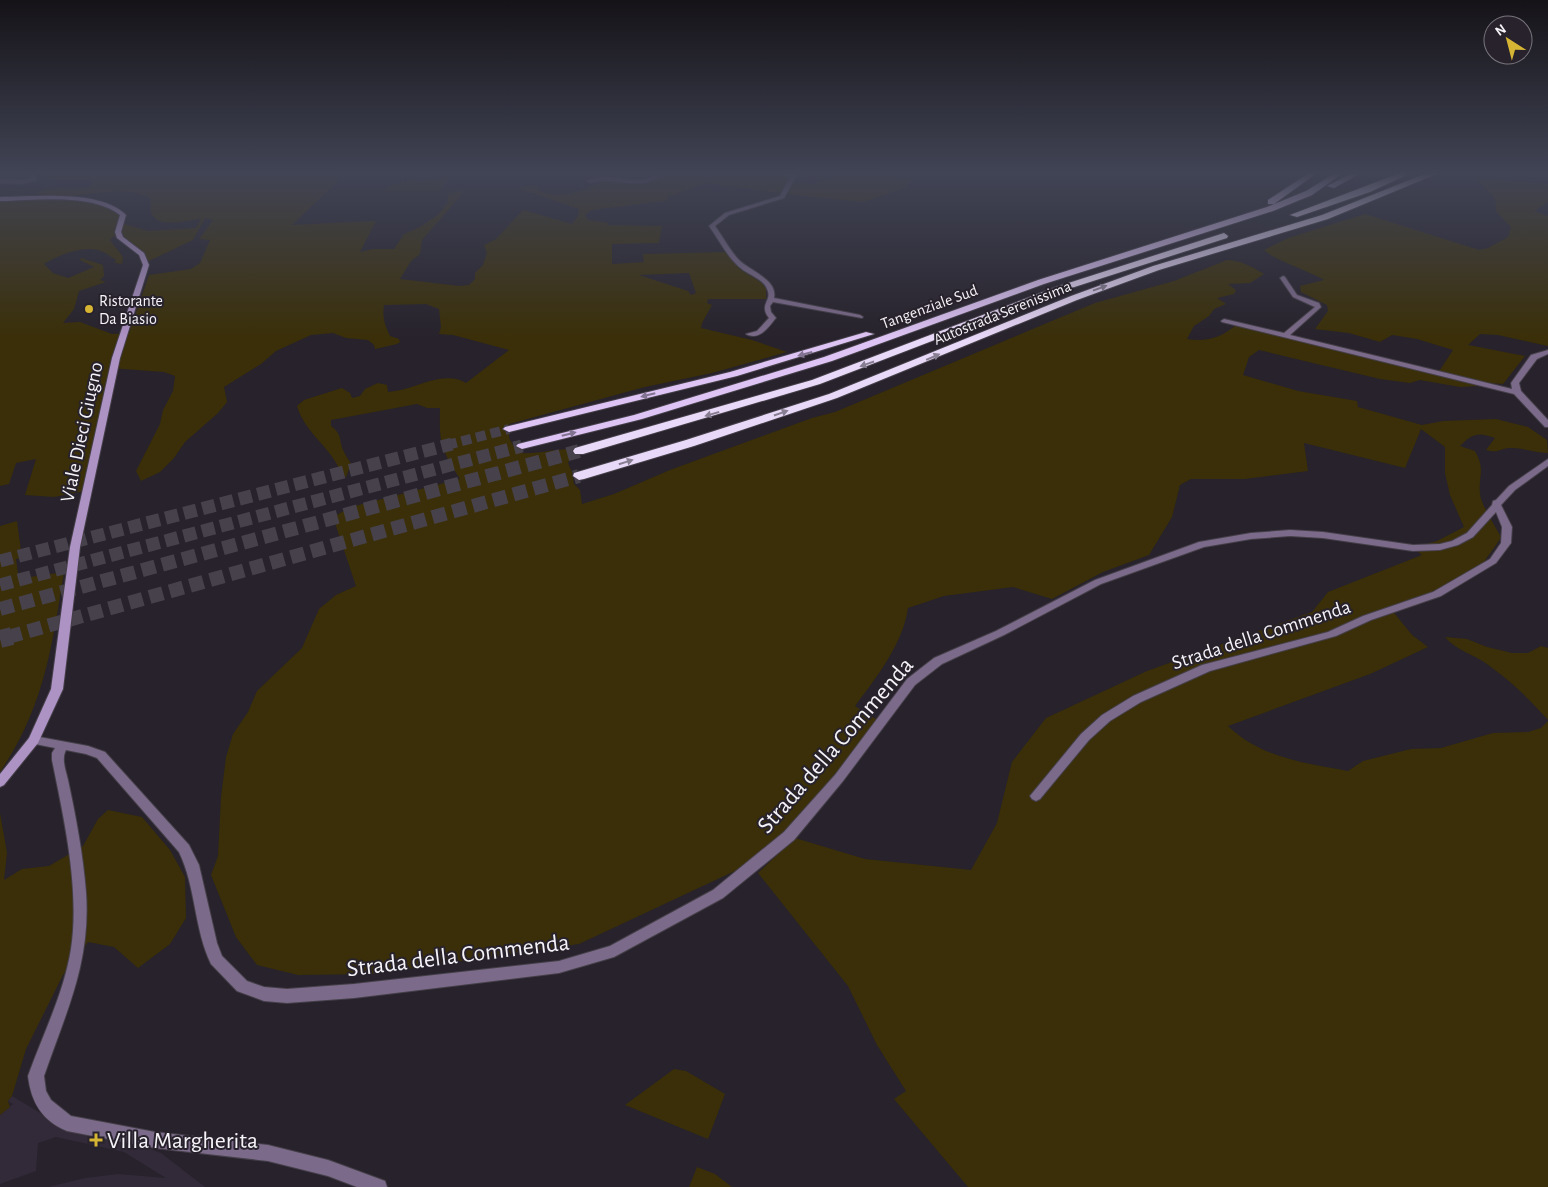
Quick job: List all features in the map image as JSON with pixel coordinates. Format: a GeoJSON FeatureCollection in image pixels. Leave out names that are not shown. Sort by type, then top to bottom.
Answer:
{"type":"FeatureCollection","features":[{"type":"Feature","properties":{"kind":"highway","name":"Tangenziale Sud"},"geometry":{"type":"LineString","coordinates":[[509,429],[818,351],[1034,278],[1191,228]]}},
{"type":"Feature","properties":{"kind":"highway","name":"Tangenziale Sud"},"geometry":{"type":"LineString","coordinates":[[522,446],[638,417],[811,364],[1041,282],[1211,228]]}},
{"type":"Feature","properties":{"kind":"highway","name":"Autostrada Serenissima"},"geometry":{"type":"LineString","coordinates":[[579,451],[816,382],[967,326],[1059,289],[1141,261],[1250,228]]}},
{"type":"Feature","properties":{"kind":"highway","name":"Autostrada Serenissima"},"geometry":{"type":"LineString","coordinates":[[579,476],[690,443],[833,396],[1074,298],[1156,268],[1287,228]]}},
{"type":"Feature","properties":{"kind":"main road","name":"Viale Dieci Giugno"},"geometry":{"type":"LineString","coordinates":[[0,782],[34,740],[57,689],[75,547],[116,358],[138,295],[146,265],[142,254],[120,238],[119,228]]}},
{"type":"Feature","properties":{"kind":"street"},"geometry":{"type":"LineString","coordinates":[[714,228],[734,258],[746,270],[767,284],[771,291],[772,300],[767,306],[768,312],[773,318],[759,333],[750,334]]}},
{"type":"Feature","properties":{"kind":"street"},"geometry":{"type":"LineString","coordinates":[[1283,278],[1295,296],[1317,304],[1318,307],[1285,336]]}},
{"type":"Feature","properties":{"kind":"street"},"geometry":{"type":"LineString","coordinates":[[772,300],[860,317]]}},
{"type":"Feature","properties":{"kind":"street"},"geometry":{"type":"LineString","coordinates":[[1224,321],[1517,392]]}},
{"type":"Feature","properties":{"kind":"street"},"geometry":{"type":"LineString","coordinates":[[1548,352],[1534,357],[1515,384],[1517,392],[1548,425]]}},
{"type":"Feature","properties":{"kind":"street","name":"Strada della Commenda"},"geometry":{"type":"LineString","coordinates":[[34,740],[43,740],[62,746],[88,750],[101,755],[184,849],[192,865],[210,943],[216,960],[242,986],[264,994],[287,996],[354,991],[560,967],[614,951],[718,894],[789,836],[839,778],[911,682],[938,661],[1000,633],[1098,582],[1202,544],[1251,536],[1290,533],[1323,535],[1413,548],[1440,547],[1470,535],[1496,503],[1512,488],[1548,462]]}},
{"type":"Feature","properties":{"kind":"street","name":"Strada della Commenda"},"geometry":{"type":"LineString","coordinates":[[1036,796],[1085,737],[1106,718],[1137,699],[1206,668],[1332,634],[1368,618],[1437,594],[1493,561],[1506,543],[1507,527],[1496,503]]}},
{"type":"Feature","properties":{"kind":"street"},"geometry":{"type":"LineString","coordinates":[[62,746],[58,753],[58,760],[67,801],[80,910],[73,971],[36,1076],[38,1092],[45,1106],[66,1124],[155,1140],[268,1153],[328,1168],[380,1187]]}},
{"type":"Feature","properties":{"kind":"shaded area"},"geometry":{"type":"Polygon","coordinates":[[[0,228],[119,228],[110,240],[123,257],[122,264],[115,263],[116,260],[103,252],[85,249],[56,257],[44,264],[53,273],[68,278],[94,267],[80,260],[81,258],[103,265],[104,276],[100,280],[106,282],[79,291],[74,309],[63,323],[80,322],[112,334],[129,333],[149,275],[191,269],[200,263],[210,240],[199,239],[207,228],[372,228],[360,252],[373,249],[394,249],[404,234],[417,228],[432,228],[422,240],[420,254],[411,261],[400,279],[459,286],[469,285],[475,279],[475,273],[483,265],[487,253],[484,245],[496,239],[506,228],[662,228],[659,243],[612,244],[612,264],[644,262],[643,254],[726,252],[740,269],[762,283],[766,289],[766,299],[708,299],[707,303],[712,305],[701,328],[752,340],[787,352],[712,373],[645,387],[509,424],[509,438],[517,452],[528,453],[569,449],[571,457],[568,463],[574,484],[580,490],[582,504],[614,494],[670,470],[812,418],[835,412],[1095,303],[1174,281],[1227,260],[1251,266],[1264,274],[1250,283],[1228,284],[1236,290],[1234,294],[1217,298],[1226,304],[1214,309],[1209,316],[1194,326],[1187,339],[1201,340],[1214,338],[1237,324],[1438,373],[1453,350],[1417,339],[1392,335],[1380,342],[1349,333],[1315,329],[1328,311],[1327,305],[1301,292],[1300,286],[1324,280],[1275,258],[1264,250],[1288,238],[1319,228],[1411,228],[1479,250],[1488,248],[1508,237],[1511,228],[1548,228],[1548,346],[1498,335],[1480,334],[1468,345],[1525,356],[1503,384],[1477,382],[1478,386],[1460,387],[1420,380],[1410,383],[1380,379],[1259,350],[1249,357],[1243,375],[1298,391],[1357,401],[1358,407],[1422,425],[1443,421],[1496,419],[1528,427],[1547,440],[1548,453],[1516,448],[1494,451],[1486,450],[1495,438],[1480,434],[1472,436],[1460,446],[1475,451],[1481,468],[1481,499],[1501,537],[1482,568],[1432,594],[1391,609],[1412,635],[1428,647],[1370,674],[1228,726],[1241,737],[1255,745],[1284,758],[1348,771],[1363,761],[1411,749],[1441,748],[1493,733],[1528,732],[1541,728],[1548,721],[1548,1187],[968,1187],[894,1099],[906,1091],[877,1045],[848,986],[758,873],[795,838],[865,859],[971,870],[997,823],[1012,762],[1046,718],[1147,671],[1312,612],[1328,592],[1422,555],[1413,548],[1437,541],[1464,527],[1450,495],[1445,473],[1445,447],[1421,429],[1405,468],[1304,443],[1308,471],[1245,479],[1191,479],[1180,485],[1172,517],[1149,555],[1103,572],[1052,599],[1013,587],[944,596],[908,608],[901,635],[888,660],[855,706],[881,722],[789,836],[737,870],[579,944],[372,974],[298,975],[257,965],[236,937],[211,875],[218,856],[221,797],[226,757],[233,734],[248,712],[257,691],[302,648],[319,609],[336,595],[356,586],[333,517],[351,507],[460,479],[442,446],[440,408],[427,408],[417,404],[331,420],[331,426],[339,434],[343,450],[351,464],[346,477],[342,475],[332,456],[306,425],[297,406],[304,400],[342,388],[350,393],[352,398],[360,396],[365,389],[378,383],[387,385],[388,392],[398,391],[438,379],[457,379],[466,383],[509,350],[453,335],[439,334],[441,327],[439,309],[426,304],[384,305],[385,325],[388,332],[390,336],[399,339],[400,342],[375,349],[374,345],[368,340],[346,338],[333,333],[311,335],[276,351],[261,364],[224,387],[227,402],[218,413],[185,442],[174,458],[160,472],[141,481],[136,471],[160,424],[163,410],[173,391],[175,376],[164,372],[109,368],[85,491],[54,497],[25,495],[36,459],[16,463],[9,484],[0,486],[0,228]],[[689,273],[639,275],[688,291],[691,295],[696,293],[689,273]]]}},
{"type":"Feature","properties":{"kind":"shaded area"},"geometry":{"type":"Polygon","coordinates":[[[123,228],[139,228],[148,231],[199,228],[193,240],[149,261],[124,242],[121,233],[123,228]]]}},
{"type":"Feature","properties":{"kind":"shaded area"},"geometry":{"type":"Polygon","coordinates":[[[17,521],[22,558],[16,559],[18,573],[30,577],[64,572],[44,676],[27,724],[0,772],[0,526],[17,521]]]}},
{"type":"Feature","properties":{"kind":"shaded area"},"geometry":{"type":"Polygon","coordinates":[[[1445,637],[1467,639],[1487,647],[1512,653],[1528,653],[1541,646],[1548,648],[1548,720],[1527,697],[1504,677],[1487,664],[1455,646],[1445,637]]]}},
{"type":"Feature","properties":{"kind":"shaded area"},"geometry":{"type":"Polygon","coordinates":[[[108,810],[142,817],[170,850],[185,877],[186,918],[170,944],[138,968],[114,947],[88,942],[63,975],[26,1049],[12,1096],[8,1101],[10,1107],[0,1115],[0,813],[7,853],[4,880],[22,869],[49,866],[83,846],[98,819],[108,810]]]}},
{"type":"Feature","properties":{"kind":"shaded area"},"geometry":{"type":"Polygon","coordinates":[[[674,1069],[686,1071],[725,1094],[708,1139],[625,1105],[674,1069]]]}},
{"type":"Feature","properties":{"kind":"shaded area","name":"Villa Margherita"},"geometry":{"type":"Polygon","coordinates":[[[12,1096],[47,1117],[132,1142],[161,1153],[205,1187],[48,1187],[85,1178],[118,1174],[166,1178],[124,1152],[56,1137],[38,1143],[36,1171],[0,1184],[0,1115],[13,1104],[8,1101],[12,1096]]]}},
{"type":"Feature","properties":{"kind":"shaded area"},"geometry":{"type":"Polygon","coordinates":[[[697,1167],[715,1174],[732,1187],[689,1187],[697,1167]]]}},
{"type":"Feature","properties":{"kind":"tunnel"},"geometry":{"type":"LineString","coordinates":[[447,445],[509,429]]}},
{"type":"Feature","properties":{"kind":"tunnel"},"geometry":{"type":"LineString","coordinates":[[0,561],[452,444]]}},
{"type":"Feature","properties":{"kind":"tunnel"},"geometry":{"type":"LineString","coordinates":[[0,585],[522,446]]}},
{"type":"Feature","properties":{"kind":"tunnel"},"geometry":{"type":"LineString","coordinates":[[0,609],[579,451]]}},
{"type":"Feature","properties":{"kind":"tunnel"},"geometry":{"type":"LineString","coordinates":[[8,637],[579,476]]}},
{"type":"Feature","properties":{"kind":"tunnel"},"geometry":{"type":"LineString","coordinates":[[8,637],[12,636]]}},
{"type":"Feature","properties":{"kind":"tunnel"},"geometry":{"type":"LineString","coordinates":[[0,639],[8,637]]}},
{"type":"Feature","properties":{"kind":"place","name":"Ristorante Da Biasio"},"geometry":{"type":"Point","coordinates":[89,309]}},
{"type":"Feature","properties":{"kind":"place","name":"Villa Margherita"},"geometry":{"type":"Point","coordinates":[96,1140]}}]}
